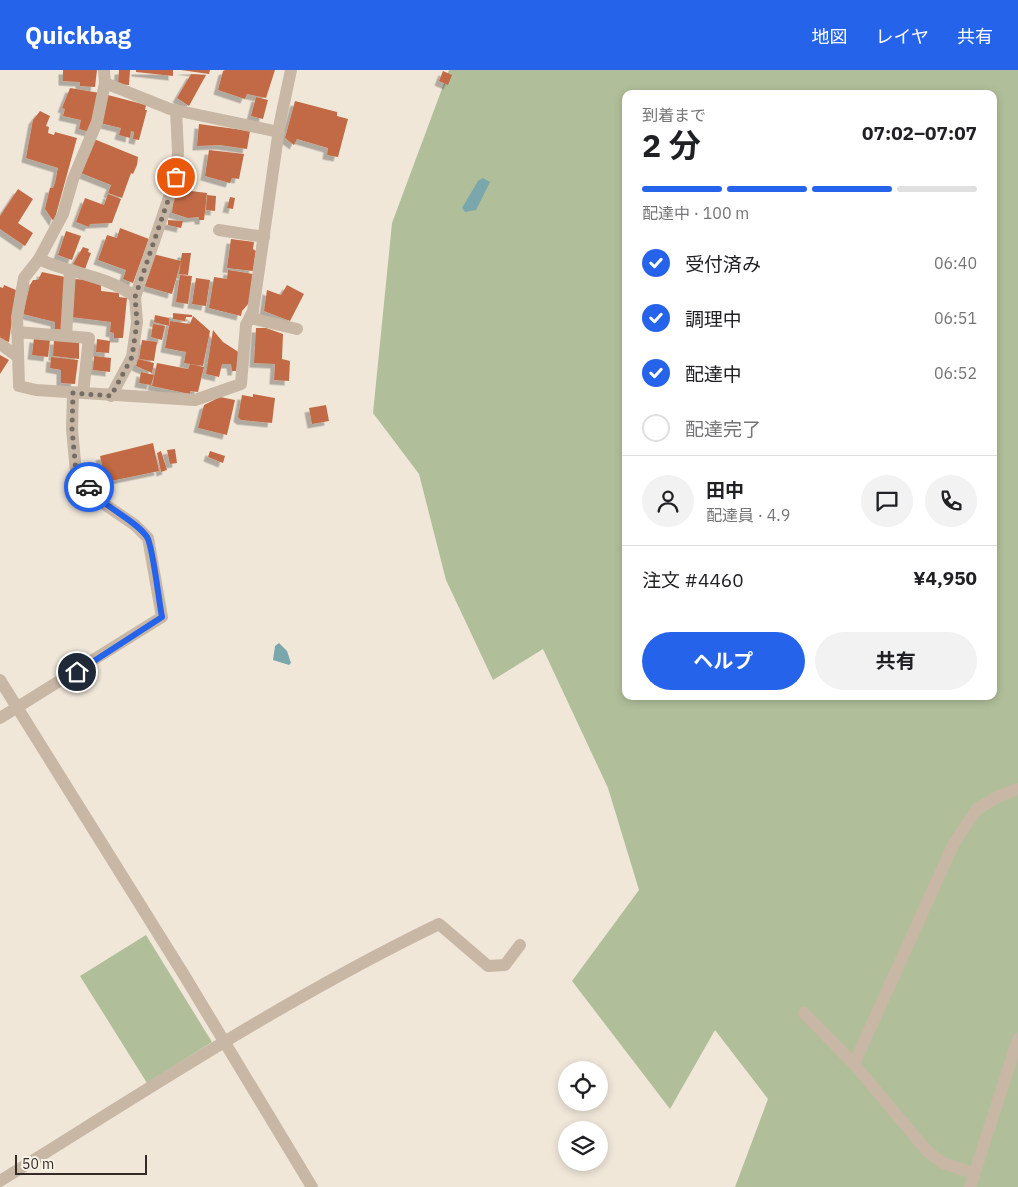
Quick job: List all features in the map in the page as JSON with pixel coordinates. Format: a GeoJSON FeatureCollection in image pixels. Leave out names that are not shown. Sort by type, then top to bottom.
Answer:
{"type":"FeatureCollection","features":[{"type":"Feature","properties":{"kind":"street"},"geometry":{"type":"LineString","coordinates":[[279,132],[176,110],[105,76],[97,122],[73,179],[63,214],[39,259],[24,278],[17,317],[19,386],[36,390],[111,396],[195,400],[241,384],[246,325],[254,311],[279,132],[291,70]]}},
{"type":"Feature","properties":{"kind":"street"},"geometry":{"type":"LineString","coordinates":[[111,396],[132,357],[137,322],[135,297],[176,177],[178,152],[176,110]]}},
{"type":"Feature","properties":{"kind":"street"},"geometry":{"type":"LineString","coordinates":[[219,230],[264,237]]}},
{"type":"Feature","properties":{"kind":"street"},"geometry":{"type":"LineString","coordinates":[[39,259],[70,271],[107,281],[135,297]]}},
{"type":"Feature","properties":{"kind":"street"},"geometry":{"type":"LineString","coordinates":[[66,336],[70,271]]}},
{"type":"Feature","properties":{"kind":"street"},"geometry":{"type":"LineString","coordinates":[[250,318],[297,329]]}},
{"type":"Feature","properties":{"kind":"street"},"geometry":{"type":"LineString","coordinates":[[0,718],[162,617],[148,538],[135,525],[97,499],[76,472],[72,429],[89,338],[17,332]]}},
{"type":"Feature","properties":{"kind":"street"},"geometry":{"type":"LineString","coordinates":[[0,344],[17,356]]}},
{"type":"Feature","properties":{"kind":"street"},"geometry":{"type":"LineString","coordinates":[[0,680],[312,1187]]}},
{"type":"Feature","properties":{"kind":"street"},"geometry":{"type":"LineString","coordinates":[[854,1064],[954,843],[977,809],[999,796],[1018,789]]}},
{"type":"Feature","properties":{"kind":"street"},"geometry":{"type":"LineString","coordinates":[[0,1181],[224,1043],[372,958],[438,924],[488,966],[505,965],[520,945]]}},
{"type":"Feature","properties":{"kind":"street"},"geometry":{"type":"LineString","coordinates":[[804,1013],[854,1064],[927,1151],[943,1163],[973,1173]]}},
{"type":"Feature","properties":{"kind":"street"},"geometry":{"type":"LineString","coordinates":[[970,1187],[1018,1039]]}},
{"type":"Feature","properties":{"kind":"green space"},"geometry":{"type":"Polygon","coordinates":[[[449,70],[1018,70],[1018,1187],[735,1187],[768,1099],[715,1030],[670,1109],[572,981],[639,890],[608,788],[543,649],[493,680],[446,580],[419,474],[373,413],[392,223],[449,70]]]}},
{"type":"Feature","properties":{"kind":"green space"},"geometry":{"type":"Polygon","coordinates":[[[146,935],[212,1042],[147,1083],[80,976],[146,935]]]}},
{"type":"Feature","properties":{"kind":"water"},"geometry":{"type":"Polygon","coordinates":[[[483,178],[490,182],[476,210],[465,212],[462,208],[478,181],[483,178]]]}},
{"type":"Feature","properties":{"kind":"water"},"geometry":{"type":"Polygon","coordinates":[[[279,643],[287,651],[291,663],[289,665],[273,660],[275,646],[279,643]]]}},
{"type":"Feature","properties":{"kind":"building"},"geometry":{"type":"Polygon","coordinates":[[[63,70],[97,70],[95,87],[80,86],[80,82],[63,81],[63,70]]]}},
{"type":"Feature","properties":{"kind":"building"},"geometry":{"type":"Polygon","coordinates":[[[119,70],[130,70],[129,85],[118,84],[119,70]]]}},
{"type":"Feature","properties":{"kind":"building"},"geometry":{"type":"Polygon","coordinates":[[[136,70],[173,70],[173,76],[136,72],[136,70]]]}},
{"type":"Feature","properties":{"kind":"building"},"geometry":{"type":"Polygon","coordinates":[[[181,70],[210,70],[209,74],[181,70]]]}},
{"type":"Feature","properties":{"kind":"building"},"geometry":{"type":"Polygon","coordinates":[[[275,70],[266,98],[247,94],[245,99],[218,90],[223,71],[275,70]]]}},
{"type":"Feature","properties":{"kind":"building"},"geometry":{"type":"Polygon","coordinates":[[[443,71],[452,75],[448,85],[439,81],[443,71]]]}},
{"type":"Feature","properties":{"kind":"building"},"geometry":{"type":"Polygon","coordinates":[[[191,74],[206,75],[189,106],[177,98],[191,74]]]}},
{"type":"Feature","properties":{"kind":"building"},"geometry":{"type":"Polygon","coordinates":[[[70,88],[100,93],[90,132],[79,129],[81,120],[63,116],[65,109],[62,108],[70,88]]]}},
{"type":"Feature","properties":{"kind":"building"},"geometry":{"type":"Polygon","coordinates":[[[108,95],[146,105],[145,110],[147,110],[139,140],[133,139],[134,132],[131,131],[130,138],[119,135],[121,128],[100,123],[108,95]]]}},
{"type":"Feature","properties":{"kind":"building"},"geometry":{"type":"Polygon","coordinates":[[[256,97],[268,100],[263,119],[251,116],[256,97]]]}},
{"type":"Feature","properties":{"kind":"building"},"geometry":{"type":"Polygon","coordinates":[[[295,101],[337,112],[337,116],[348,119],[338,157],[327,155],[328,148],[297,139],[294,145],[285,138],[295,101]]]}},
{"type":"Feature","properties":{"kind":"building"},"geometry":{"type":"Polygon","coordinates":[[[40,111],[50,116],[46,126],[49,127],[48,133],[54,135],[55,132],[77,138],[54,222],[45,209],[50,188],[53,188],[55,183],[58,168],[26,158],[33,120],[40,111]]]}},
{"type":"Feature","properties":{"kind":"building"},"geometry":{"type":"Polygon","coordinates":[[[199,124],[250,131],[247,149],[220,145],[197,146],[199,124]]]}},
{"type":"Feature","properties":{"kind":"building"},"geometry":{"type":"Polygon","coordinates":[[[94,139],[138,157],[137,165],[133,174],[131,173],[122,198],[108,193],[111,185],[81,173],[94,139]]]}},
{"type":"Feature","properties":{"kind":"building"},"geometry":{"type":"Polygon","coordinates":[[[209,150],[244,154],[239,179],[232,178],[230,183],[205,176],[209,150]]]}},
{"type":"Feature","properties":{"kind":"building"},"geometry":{"type":"Polygon","coordinates":[[[18,189],[33,199],[18,223],[33,233],[25,246],[0,229],[0,216],[18,189]]]}},
{"type":"Feature","properties":{"kind":"building"},"geometry":{"type":"Polygon","coordinates":[[[175,189],[207,193],[204,220],[199,220],[199,217],[188,218],[172,213],[175,189]]]}},
{"type":"Feature","properties":{"kind":"building"},"geometry":{"type":"Polygon","coordinates":[[[108,194],[121,199],[112,223],[90,224],[89,227],[76,222],[85,198],[104,205],[108,194]]]}},
{"type":"Feature","properties":{"kind":"building"},"geometry":{"type":"Polygon","coordinates":[[[207,195],[216,196],[215,211],[206,210],[207,195]]]}},
{"type":"Feature","properties":{"kind":"building"},"geometry":{"type":"Polygon","coordinates":[[[230,197],[235,198],[233,209],[227,208],[230,197]]]}},
{"type":"Feature","properties":{"kind":"building"},"geometry":{"type":"Polygon","coordinates":[[[168,220],[183,221],[181,228],[168,225],[168,220]]]}},
{"type":"Feature","properties":{"kind":"building"},"geometry":{"type":"Polygon","coordinates":[[[120,228],[149,239],[133,283],[123,279],[126,270],[98,260],[107,235],[117,238],[120,228]]]}},
{"type":"Feature","properties":{"kind":"building"},"geometry":{"type":"Polygon","coordinates":[[[66,231],[81,236],[72,260],[58,255],[66,231]]]}},
{"type":"Feature","properties":{"kind":"building"},"geometry":{"type":"Polygon","coordinates":[[[231,239],[254,242],[253,249],[256,251],[253,271],[227,268],[231,239]]]}},
{"type":"Feature","properties":{"kind":"building"},"geometry":{"type":"Polygon","coordinates":[[[83,247],[89,249],[88,252],[91,253],[85,269],[73,264],[83,247]]]}},
{"type":"Feature","properties":{"kind":"building"},"geometry":{"type":"Polygon","coordinates":[[[182,253],[191,253],[188,275],[179,274],[182,253]]]}},
{"type":"Feature","properties":{"kind":"building"},"geometry":{"type":"Polygon","coordinates":[[[153,254],[181,261],[172,294],[144,286],[153,254]]]}},
{"type":"Feature","properties":{"kind":"building"},"geometry":{"type":"Polygon","coordinates":[[[228,270],[253,274],[250,302],[242,311],[241,316],[209,308],[214,277],[227,279],[228,270]]]}},
{"type":"Feature","properties":{"kind":"building"},"geometry":{"type":"Polygon","coordinates":[[[42,272],[65,277],[61,330],[55,329],[55,322],[23,314],[30,285],[33,280],[38,280],[42,272]]]}},
{"type":"Feature","properties":{"kind":"building"},"geometry":{"type":"Polygon","coordinates":[[[180,275],[192,276],[188,304],[176,302],[180,275]]]}},
{"type":"Feature","properties":{"kind":"building"},"geometry":{"type":"Polygon","coordinates":[[[196,278],[210,280],[206,306],[192,304],[196,278]]]}},
{"type":"Feature","properties":{"kind":"building"},"geometry":{"type":"Polygon","coordinates":[[[74,279],[89,280],[101,285],[101,291],[119,293],[119,297],[127,298],[123,338],[114,338],[114,333],[110,332],[111,322],[71,317],[74,279]]]}},
{"type":"Feature","properties":{"kind":"building"},"geometry":{"type":"Polygon","coordinates":[[[4,285],[16,290],[9,342],[1,340],[0,336],[0,287],[3,288],[4,285]]]}},
{"type":"Feature","properties":{"kind":"building"},"geometry":{"type":"Polygon","coordinates":[[[287,285],[304,294],[290,321],[264,311],[267,290],[281,295],[287,285]]]}},
{"type":"Feature","properties":{"kind":"building"},"geometry":{"type":"Polygon","coordinates":[[[173,313],[192,315],[192,317],[186,317],[185,321],[173,319],[173,313]]]}},
{"type":"Feature","properties":{"kind":"building"},"geometry":{"type":"Polygon","coordinates":[[[155,315],[169,318],[169,326],[154,322],[155,315]]]}},
{"type":"Feature","properties":{"kind":"building"},"geometry":{"type":"Polygon","coordinates":[[[193,316],[210,331],[203,366],[184,363],[186,352],[165,348],[170,321],[190,324],[193,316]]]}},
{"type":"Feature","properties":{"kind":"building"},"geometry":{"type":"Polygon","coordinates":[[[153,324],[165,326],[162,340],[151,337],[153,324]]]}},
{"type":"Feature","properties":{"kind":"building"},"geometry":{"type":"Polygon","coordinates":[[[256,328],[266,328],[283,334],[282,359],[290,361],[289,381],[274,380],[275,364],[254,363],[256,328]]]}},
{"type":"Feature","properties":{"kind":"building"},"geometry":{"type":"Polygon","coordinates":[[[213,330],[223,342],[240,353],[236,371],[232,371],[231,364],[222,364],[219,377],[206,374],[213,330]]]}},
{"type":"Feature","properties":{"kind":"building"},"geometry":{"type":"Polygon","coordinates":[[[34,338],[50,340],[48,357],[32,355],[34,338]]]}},
{"type":"Feature","properties":{"kind":"building"},"geometry":{"type":"Polygon","coordinates":[[[97,339],[110,341],[109,353],[96,352],[97,339]]]}},
{"type":"Feature","properties":{"kind":"building"},"geometry":{"type":"Polygon","coordinates":[[[54,340],[79,342],[79,359],[53,356],[54,340]]]}},
{"type":"Feature","properties":{"kind":"building"},"geometry":{"type":"Polygon","coordinates":[[[142,340],[157,342],[154,361],[139,359],[142,340]]]}},
{"type":"Feature","properties":{"kind":"building"},"geometry":{"type":"Polygon","coordinates":[[[0,355],[9,360],[0,374],[0,355]]]}},
{"type":"Feature","properties":{"kind":"building"},"geometry":{"type":"Polygon","coordinates":[[[94,356],[111,358],[110,372],[93,370],[94,356]]]}},
{"type":"Feature","properties":{"kind":"building"},"geometry":{"type":"Polygon","coordinates":[[[51,357],[78,360],[75,384],[61,383],[61,370],[50,368],[51,357]]]}},
{"type":"Feature","properties":{"kind":"building"},"geometry":{"type":"Polygon","coordinates":[[[138,359],[154,363],[152,373],[136,366],[138,359]]]}},
{"type":"Feature","properties":{"kind":"building"},"geometry":{"type":"Polygon","coordinates":[[[157,363],[188,369],[190,364],[204,367],[198,392],[190,391],[190,394],[152,386],[157,363]]]}},
{"type":"Feature","properties":{"kind":"building"},"geometry":{"type":"Polygon","coordinates":[[[141,372],[154,375],[151,385],[139,383],[141,372]]]}},
{"type":"Feature","properties":{"kind":"building"},"geometry":{"type":"Polygon","coordinates":[[[253,394],[275,398],[272,423],[241,420],[238,417],[242,395],[253,397],[253,394]]]}},
{"type":"Feature","properties":{"kind":"building"},"geometry":{"type":"Polygon","coordinates":[[[220,397],[235,400],[227,435],[198,428],[204,405],[220,397]]]}},
{"type":"Feature","properties":{"kind":"building"},"geometry":{"type":"Polygon","coordinates":[[[326,405],[329,421],[312,424],[309,408],[326,405]]]}},
{"type":"Feature","properties":{"kind":"building"},"geometry":{"type":"Polygon","coordinates":[[[153,443],[159,471],[106,482],[100,456],[153,443]]]}},
{"type":"Feature","properties":{"kind":"building"},"geometry":{"type":"Polygon","coordinates":[[[175,449],[177,463],[170,464],[167,450],[175,449]]]}},
{"type":"Feature","properties":{"kind":"building"},"geometry":{"type":"Polygon","coordinates":[[[161,451],[167,470],[161,472],[157,453],[161,451]]]}},
{"type":"Feature","properties":{"kind":"building"},"geometry":{"type":"Polygon","coordinates":[[[210,451],[225,456],[223,463],[208,457],[210,451]]]}},
{"type":"Feature","properties":{"kind":"way so far"},"geometry":{"type":"LineString","coordinates":[[89,487],[76,472],[72,429],[73,393],[111,396],[130,363],[137,322],[135,297],[176,177]]}},
{"type":"Feature","properties":{"kind":"route"},"geometry":{"type":"LineString","coordinates":[[77,672],[162,617],[148,538],[135,525],[97,499],[89,487]]}}]}
